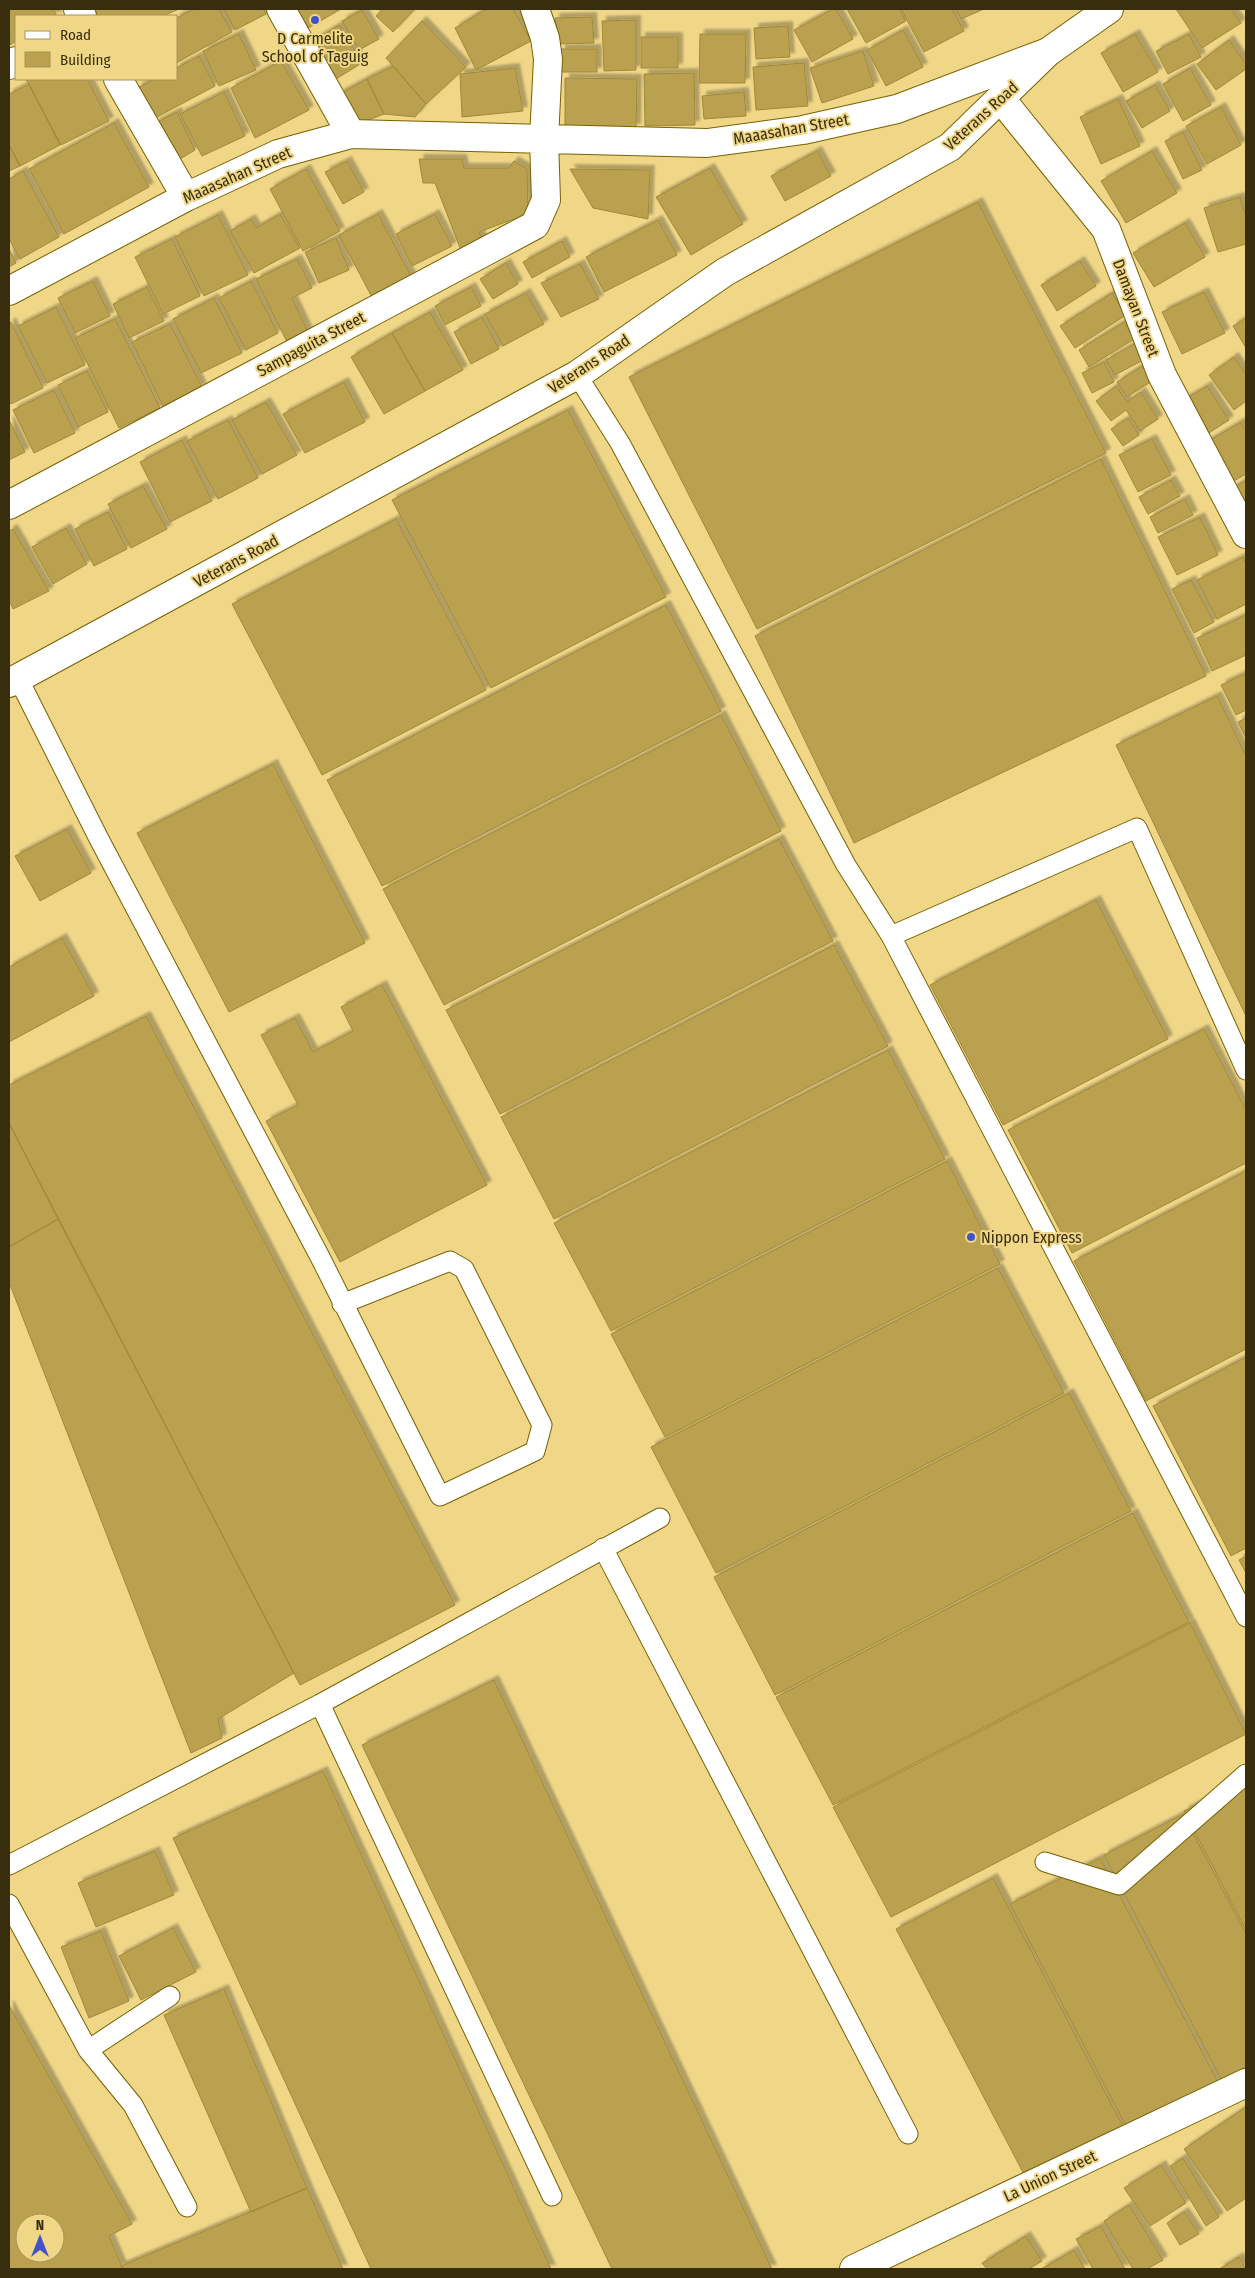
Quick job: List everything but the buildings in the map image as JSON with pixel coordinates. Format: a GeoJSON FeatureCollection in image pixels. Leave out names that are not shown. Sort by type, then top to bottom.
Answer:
{"type":"FeatureCollection","features":[{"type":"Feature","properties":{"kind":"street"},"geometry":{"type":"LineString","coordinates":[[281,9],[351,134]]}},
{"type":"Feature","properties":{"kind":"street","name":"Sampaguita Street"},"geometry":{"type":"LineString","coordinates":[[9,505],[535,225],[546,200],[527,139],[548,59],[545,38],[535,9]]}},
{"type":"Feature","properties":{"kind":"street","name":"Veterans Road"},"geometry":{"type":"LineString","coordinates":[[14,681],[577,375],[725,272],[950,147],[1048,52],[1109,9]]}},
{"type":"Feature","properties":{"kind":"street","name":"Maaasahan Street"},"geometry":{"type":"LineString","coordinates":[[9,291],[186,197],[278,154],[351,134],[707,143],[803,130],[897,109],[1048,52]]}},
{"type":"Feature","properties":{"kind":"street"},"geometry":{"type":"LineString","coordinates":[[119,80],[186,197]]}},
{"type":"Feature","properties":{"kind":"street","name":"Damayan Street"},"geometry":{"type":"LineString","coordinates":[[1001,99],[1106,229],[1162,375],[1246,534]]}},
{"type":"Feature","properties":{"kind":"street","name":"La Union Street"},"geometry":{"type":"LineString","coordinates":[[854,2269],[1246,2083]]}},
{"type":"Feature","properties":{"kind":"lane"},"geometry":{"type":"LineString","coordinates":[[577,375],[620,443],[846,865],[891,936],[1246,1617]]}},
{"type":"Feature","properties":{"kind":"lane"},"geometry":{"type":"LineString","coordinates":[[14,681],[315,1248],[342,1304],[440,1496],[535,1451],[542,1425],[464,1269],[450,1261],[342,1304]]}},
{"type":"Feature","properties":{"kind":"lane"},"geometry":{"type":"LineString","coordinates":[[891,936],[1137,828],[1246,1070]]}},
{"type":"Feature","properties":{"kind":"lane"},"geometry":{"type":"LineString","coordinates":[[9,1865],[320,1704],[660,1518]]}},
{"type":"Feature","properties":{"kind":"lane"},"geometry":{"type":"LineString","coordinates":[[603,1548],[908,2134]]}},
{"type":"Feature","properties":{"kind":"lane"},"geometry":{"type":"LineString","coordinates":[[320,1704],[552,2196]]}},
{"type":"Feature","properties":{"kind":"lane"},"geometry":{"type":"LineString","coordinates":[[1045,1862],[1119,1885],[1246,1774]]}},
{"type":"Feature","properties":{"kind":"lane"},"geometry":{"type":"LineString","coordinates":[[9,1904],[88,2050],[133,2105],[187,2206]]}},
{"type":"Feature","properties":{"kind":"lane"},"geometry":{"type":"LineString","coordinates":[[88,2050],[170,1996]]}},
{"type":"Feature","properties":{"kind":"place","name":"D Carmelite School of Taguig"},"geometry":{"type":"Point","coordinates":[315,20]}},
{"type":"Feature","properties":{"kind":"place","name":"Nippon Express"},"geometry":{"type":"Point","coordinates":[971,1237]}}]}
